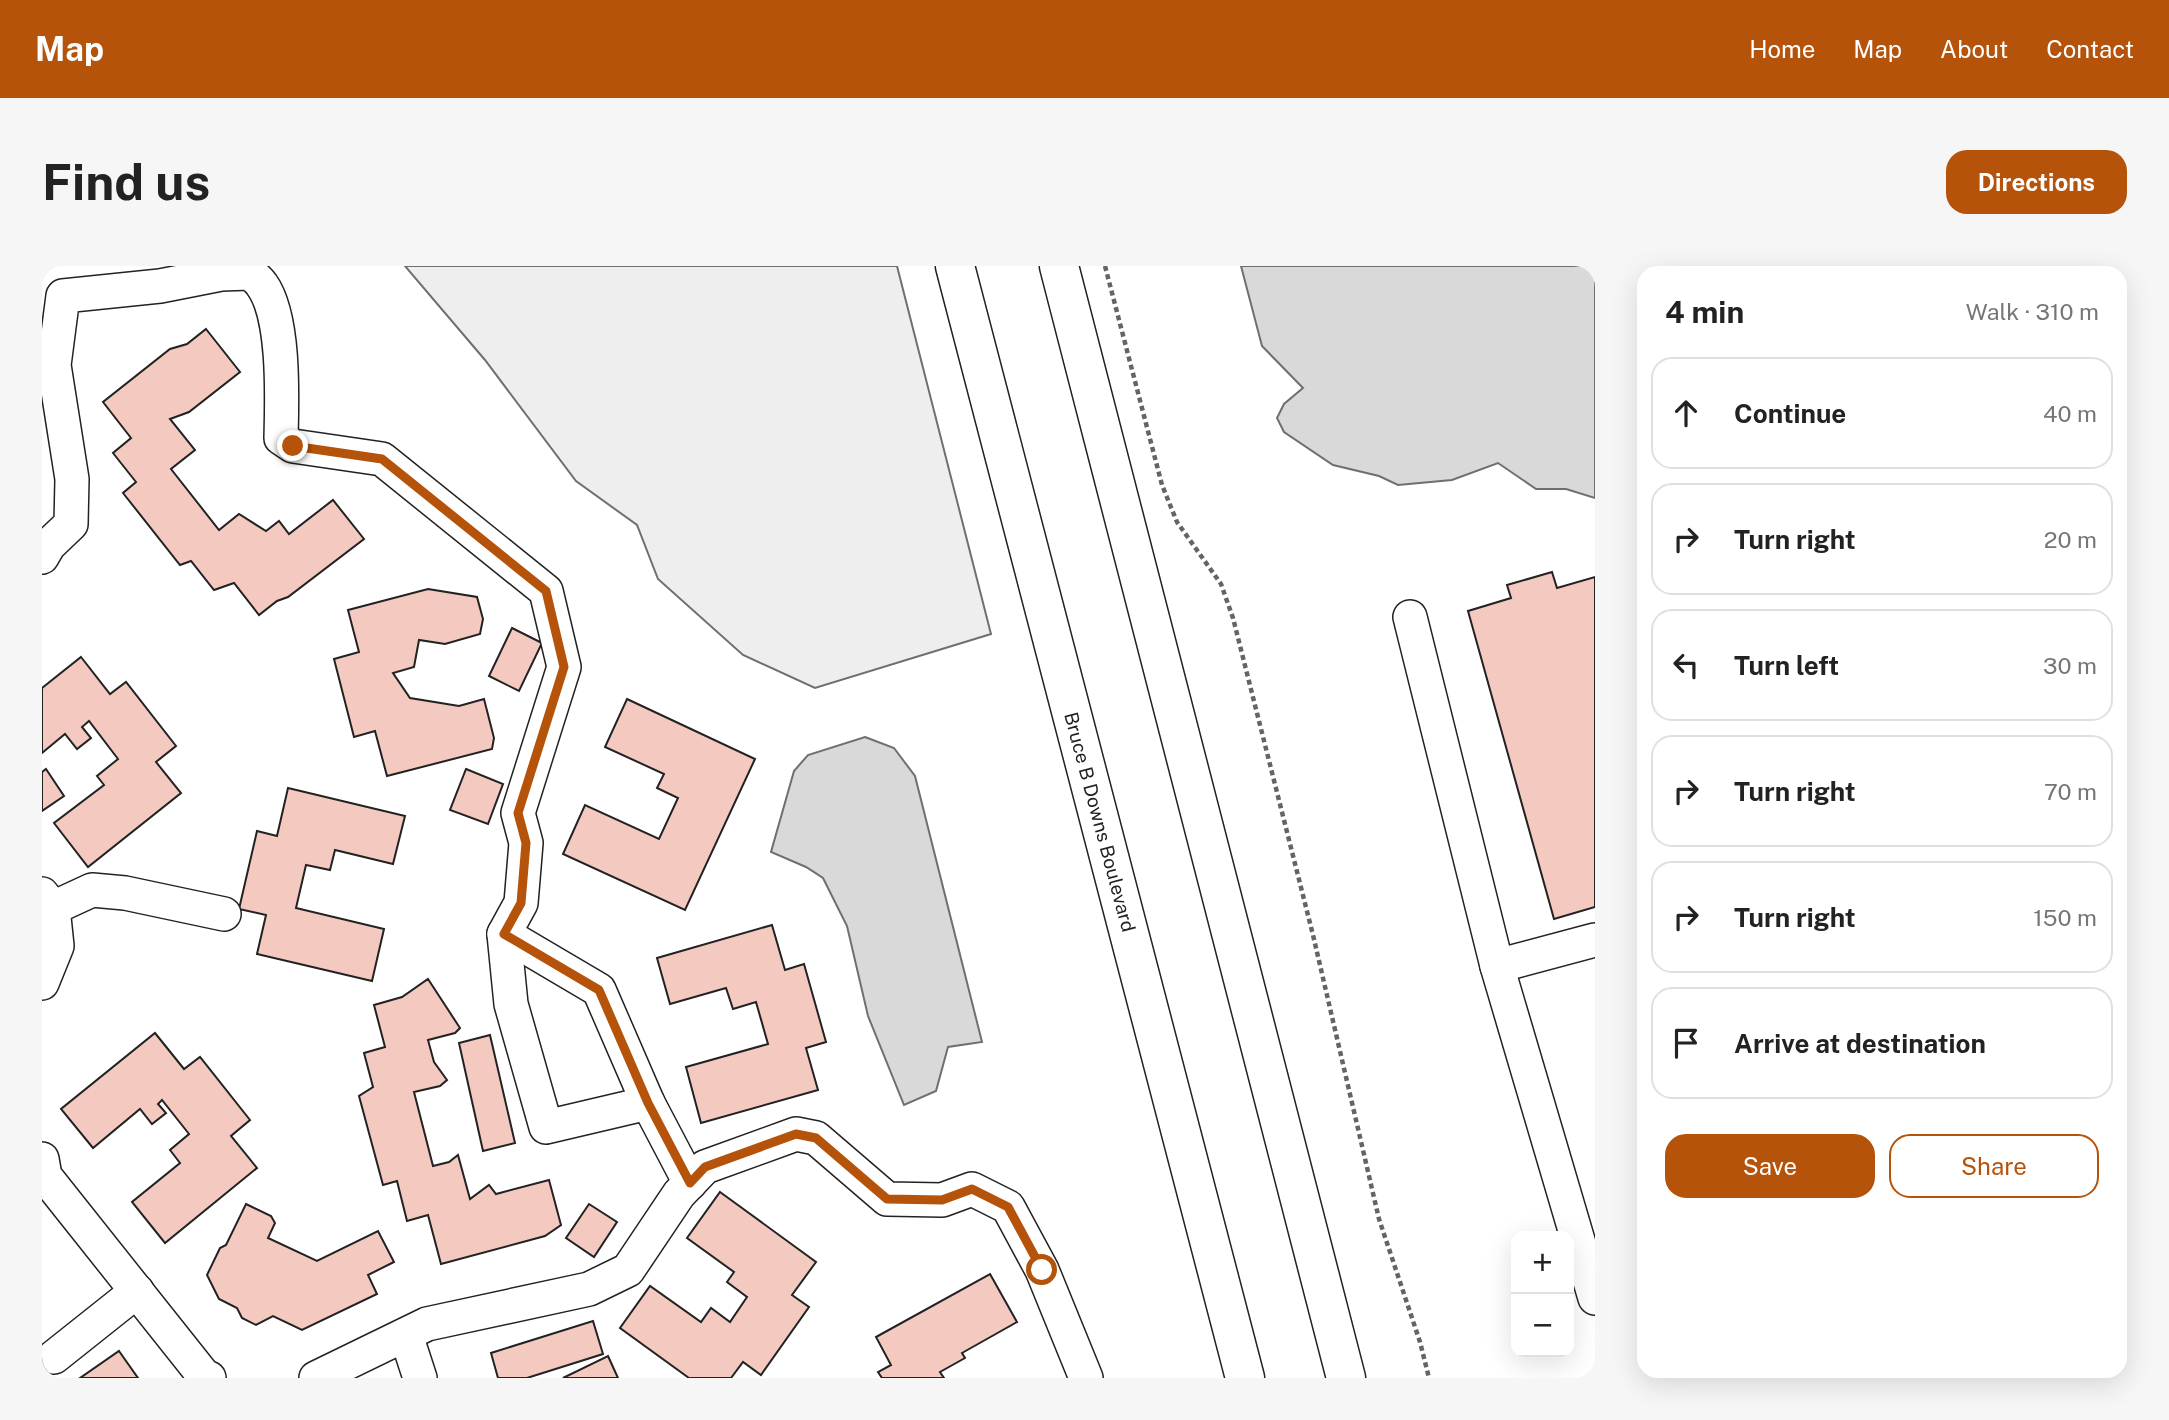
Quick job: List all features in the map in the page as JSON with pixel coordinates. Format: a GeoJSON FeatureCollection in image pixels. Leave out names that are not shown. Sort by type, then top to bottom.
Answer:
{"type":"FeatureCollection","features":[{"type":"Feature","properties":{"kind":"main road","name":"Bruce B Downs Boulevard"},"geometry":{"type":"LineString","coordinates":[[955,266],[1245,1378]]}},
{"type":"Feature","properties":{"kind":"main road"},"geometry":{"type":"LineString","coordinates":[[1059,266],[1346,1378]]}},
{"type":"Feature","properties":{"kind":"street"},"geometry":{"type":"LineString","coordinates":[[42,556],[49,545],[71,524],[72,479],[54,365],[63,296],[160,286],[221,274],[250,273],[263,285],[274,312],[282,381],[281,438],[293,446],[382,459],[546,591],[564,667],[518,813],[526,843],[521,903],[504,934],[511,1004],[546,1126],[648,1103]]}},
{"type":"Feature","properties":{"kind":"street"},"geometry":{"type":"LineString","coordinates":[[1410,617],[1497,966],[1595,1298]]}},
{"type":"Feature","properties":{"kind":"street"},"geometry":{"type":"LineString","coordinates":[[42,983],[57,946],[47,901],[92,890],[125,893],[224,914]]}},
{"type":"Feature","properties":{"kind":"street"},"geometry":{"type":"LineString","coordinates":[[504,934],[599,990],[648,1103],[690,1183]]}},
{"type":"Feature","properties":{"kind":"street"},"geometry":{"type":"LineString","coordinates":[[1497,966],[1595,940]]}},
{"type":"Feature","properties":{"kind":"street"},"geometry":{"type":"LineString","coordinates":[[316,1378],[427,1324],[589,1289],[628,1270],[679,1194],[705,1167],[796,1134],[816,1138],[887,1199],[942,1200],[972,1189],[1008,1207],[1042,1270],[1086,1378]]}},
{"type":"Feature","properties":{"kind":"street"},"geometry":{"type":"LineString","coordinates":[[43,1170],[204,1376],[209,1378]]}},
{"type":"Feature","properties":{"kind":"street"},"geometry":{"type":"LineString","coordinates":[[54,1357],[137,1291]]}},
{"type":"Feature","properties":{"kind":"street"},"geometry":{"type":"LineString","coordinates":[[406,1335],[420,1378]]}},
{"type":"Feature","properties":{"kind":"path"},"geometry":{"type":"LineString","coordinates":[[1105,266],[1163,485],[1177,522],[1221,584],[1233,618],[1313,935],[1379,1219],[1420,1342],[1429,1378]]}},
{"type":"Feature","properties":{"kind":"shaded area"},"geometry":{"type":"Polygon","coordinates":[[[405,266],[897,266],[991,634],[815,688],[743,655],[658,579],[637,525],[576,481],[485,360],[405,266]]]}},
{"type":"Feature","properties":{"kind":"shaded area"},"geometry":{"type":"Polygon","coordinates":[[[1241,266],[1595,266],[1595,498],[1566,489],[1536,489],[1498,463],[1452,480],[1398,485],[1379,476],[1333,465],[1284,432],[1277,418],[1284,404],[1303,388],[1262,346],[1241,266]]]}},
{"type":"Feature","properties":{"kind":"shaded area"},"geometry":{"type":"Polygon","coordinates":[[[865,737],[894,748],[915,776],[982,1042],[948,1047],[936,1091],[904,1105],[868,1016],[847,926],[823,878],[806,867],[771,852],[794,771],[808,755],[865,737]]]}},
{"type":"Feature","properties":{"kind":"building"},"geometry":{"type":"Polygon","coordinates":[[[206,329],[240,372],[189,412],[170,419],[195,450],[171,469],[219,530],[239,514],[266,531],[279,521],[289,534],[333,500],[364,539],[288,597],[277,601],[259,615],[234,583],[214,590],[191,561],[180,565],[123,493],[136,482],[113,453],[131,438],[103,402],[170,349],[187,344],[206,329]]]}},
{"type":"Feature","properties":{"kind":"building"},"geometry":{"type":"Polygon","coordinates":[[[1552,572],[1557,588],[1595,577],[1595,907],[1554,919],[1468,611],[1511,598],[1507,585],[1552,572]]]}},
{"type":"Feature","properties":{"kind":"building"},"geometry":{"type":"Polygon","coordinates":[[[428,589],[477,597],[483,619],[480,634],[445,644],[419,640],[414,667],[393,673],[410,698],[459,706],[484,699],[494,738],[492,749],[387,776],[375,731],[354,737],[334,659],[359,652],[348,610],[428,589]]]}},
{"type":"Feature","properties":{"kind":"building"},"geometry":{"type":"Polygon","coordinates":[[[512,628],[542,643],[519,691],[489,676],[512,628]]]}},
{"type":"Feature","properties":{"kind":"building"},"geometry":{"type":"Polygon","coordinates":[[[81,657],[110,694],[126,682],[176,746],[156,762],[181,793],[88,867],[54,823],[104,785],[97,776],[118,759],[89,721],[82,727],[91,738],[77,749],[65,734],[42,753],[42,688],[81,657]]]}},
{"type":"Feature","properties":{"kind":"building"},"geometry":{"type":"Polygon","coordinates":[[[627,699],[755,759],[685,910],[563,854],[585,805],[659,839],[678,798],[657,788],[664,774],[605,747],[627,699]]]}},
{"type":"Feature","properties":{"kind":"building"},"geometry":{"type":"Polygon","coordinates":[[[46,769],[64,796],[42,811],[42,772],[46,769]]]}},
{"type":"Feature","properties":{"kind":"building"},"geometry":{"type":"Polygon","coordinates":[[[466,769],[503,784],[488,824],[450,810],[466,769]]]}},
{"type":"Feature","properties":{"kind":"building"},"geometry":{"type":"Polygon","coordinates":[[[288,788],[405,816],[393,864],[335,850],[330,870],[306,865],[296,908],[384,929],[372,981],[257,954],[266,915],[239,909],[257,831],[277,836],[288,788]]]}},
{"type":"Feature","properties":{"kind":"building"},"geometry":{"type":"Polygon","coordinates":[[[772,925],[785,970],[804,964],[826,1042],[806,1048],[818,1090],[701,1123],[686,1067],[768,1044],[756,1002],[733,1009],[726,988],[670,1004],[657,958],[772,925]]]}},
{"type":"Feature","properties":{"kind":"building"},"geometry":{"type":"Polygon","coordinates":[[[428,979],[460,1028],[455,1033],[428,1040],[434,1062],[447,1080],[440,1086],[414,1092],[433,1166],[449,1162],[458,1155],[470,1199],[489,1185],[496,1194],[549,1180],[561,1225],[545,1236],[441,1264],[428,1215],[407,1221],[397,1181],[383,1185],[359,1096],[373,1087],[364,1053],[385,1047],[374,1005],[402,997],[428,979]]]}},
{"type":"Feature","properties":{"kind":"building"},"geometry":{"type":"Polygon","coordinates":[[[155,1033],[184,1069],[200,1057],[250,1120],[231,1136],[257,1168],[165,1243],[132,1202],[180,1163],[170,1150],[189,1134],[162,1100],[158,1104],[166,1113],[152,1124],[140,1109],[93,1148],[61,1109],[155,1033]]]}},
{"type":"Feature","properties":{"kind":"building"},"geometry":{"type":"Polygon","coordinates":[[[490,1035],[515,1143],[483,1151],[459,1043],[490,1035]]]}},
{"type":"Feature","properties":{"kind":"building"},"geometry":{"type":"Polygon","coordinates":[[[720,1192],[816,1262],[792,1295],[809,1307],[761,1375],[743,1362],[731,1378],[689,1378],[620,1328],[650,1286],[701,1322],[711,1308],[730,1322],[747,1297],[727,1282],[734,1272],[687,1238],[720,1192]]]}},
{"type":"Feature","properties":{"kind":"building"},"geometry":{"type":"Polygon","coordinates":[[[246,1204],[271,1216],[275,1223],[268,1238],[317,1261],[378,1231],[394,1262],[368,1275],[377,1294],[302,1330],[273,1316],[256,1325],[242,1318],[237,1308],[219,1299],[207,1275],[220,1248],[226,1245],[246,1204]]]}},
{"type":"Feature","properties":{"kind":"building"},"geometry":{"type":"Polygon","coordinates":[[[589,1204],[617,1222],[594,1257],[566,1238],[589,1204]]]}},
{"type":"Feature","properties":{"kind":"building"},"geometry":{"type":"Polygon","coordinates":[[[990,1274],[1017,1322],[962,1353],[965,1358],[940,1372],[944,1378],[882,1378],[878,1372],[891,1365],[876,1337],[990,1274]]]}},
{"type":"Feature","properties":{"kind":"building"},"geometry":{"type":"Polygon","coordinates":[[[593,1321],[603,1354],[527,1378],[498,1378],[491,1353],[593,1321]]]}},
{"type":"Feature","properties":{"kind":"building"},"geometry":{"type":"Polygon","coordinates":[[[119,1351],[138,1378],[80,1378],[119,1351]]]}},
{"type":"Feature","properties":{"kind":"building"},"geometry":{"type":"Polygon","coordinates":[[[608,1356],[618,1378],[563,1378],[608,1356]]]}},
{"type":"Feature","properties":{"kind":"route"},"geometry":{"type":"LineString","coordinates":[[293,446],[382,459],[546,591],[564,667],[518,813],[526,843],[521,903],[504,934],[599,990],[648,1103],[690,1183],[705,1167],[745,1151],[796,1134],[816,1138],[887,1199],[942,1200],[972,1189],[1008,1207],[1042,1270]]}}]}
